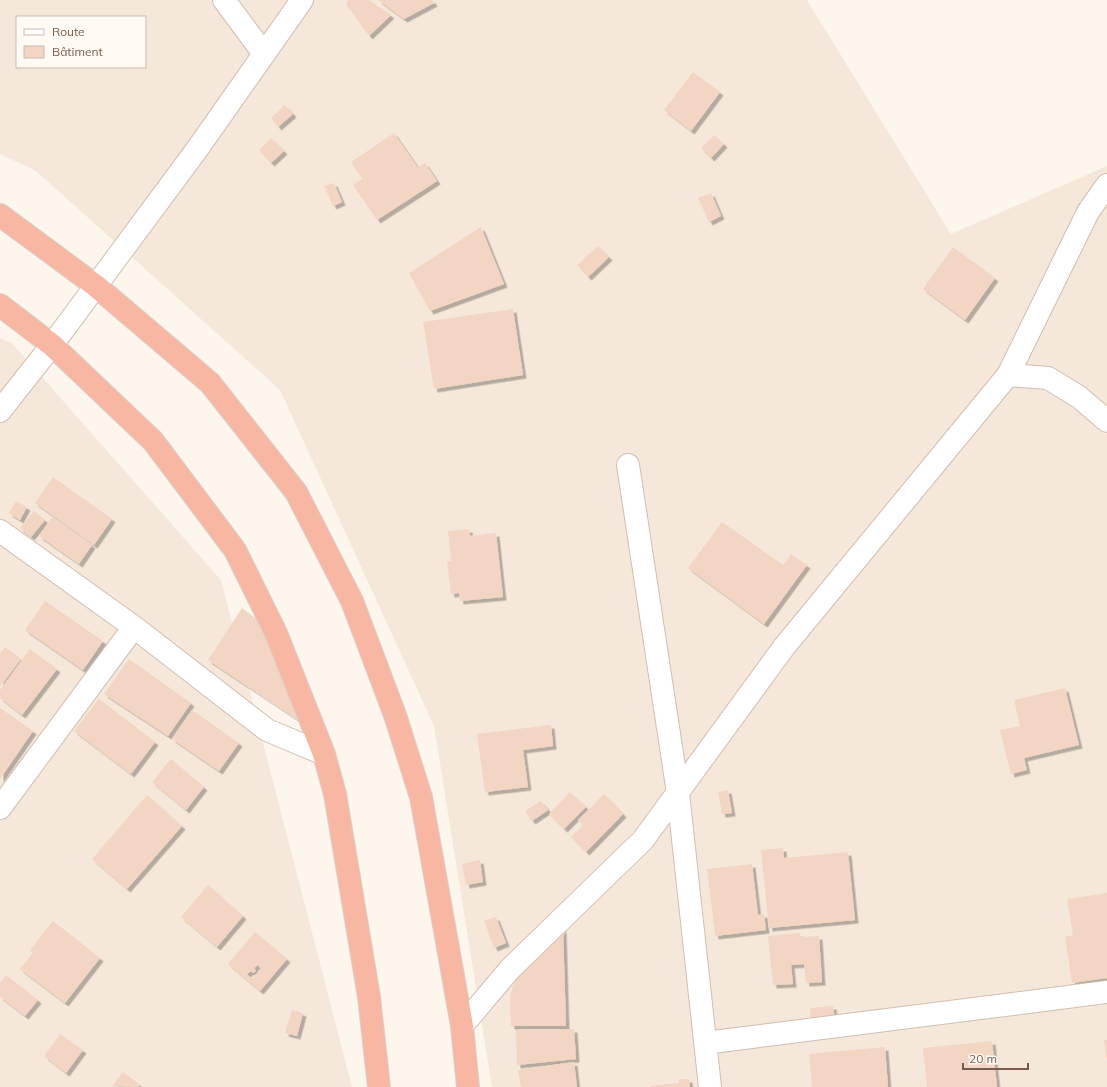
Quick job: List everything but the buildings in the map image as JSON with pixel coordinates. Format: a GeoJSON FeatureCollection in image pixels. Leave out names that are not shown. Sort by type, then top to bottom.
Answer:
{"type":"FeatureCollection","features":[{"type":"Feature","properties":{"kind":"highway"},"geometry":{"type":"LineString","coordinates":[[0,215],[96,286],[210,383],[296,492],[352,601],[395,715],[421,797],[462,1026],[468,1087]]}},
{"type":"Feature","properties":{"kind":"highway"},"geometry":{"type":"LineString","coordinates":[[0,305],[52,345],[153,441],[235,550],[276,633],[324,754],[335,794],[369,997],[379,1087]]}},
{"type":"Feature","properties":{"kind":"street"},"geometry":{"type":"LineString","coordinates":[[224,0],[264,54]]}},
{"type":"Feature","properties":{"kind":"street"},"geometry":{"type":"LineString","coordinates":[[0,411],[52,345],[198,148],[302,0]]}},
{"type":"Feature","properties":{"kind":"street"},"geometry":{"type":"LineString","coordinates":[[462,1026],[510,969],[643,840],[784,647],[1008,375],[1088,212],[1107,185]]}},
{"type":"Feature","properties":{"kind":"street"},"geometry":{"type":"LineString","coordinates":[[1008,375],[1048,378],[1079,397],[1107,421]]}},
{"type":"Feature","properties":{"kind":"street"},"geometry":{"type":"LineString","coordinates":[[628,465],[678,793],[710,1087]]}},
{"type":"Feature","properties":{"kind":"street"},"geometry":{"type":"LineString","coordinates":[[0,531],[134,627],[267,730],[324,754]]}},
{"type":"Feature","properties":{"kind":"street"},"geometry":{"type":"LineString","coordinates":[[0,808],[134,627]]}},
{"type":"Feature","properties":{"kind":"street"},"geometry":{"type":"LineString","coordinates":[[705,1043],[1107,992]]}},
{"type":"Feature","properties":{"kind":"shaded area"},"geometry":{"type":"Polygon","coordinates":[[[0,0],[807,0],[951,234],[1107,166],[1107,1087],[492,1087],[434,726],[280,390],[36,171],[0,154],[0,0]]]}},
{"type":"Feature","properties":{"kind":"shaded area"},"geometry":{"type":"Polygon","coordinates":[[[0,338],[12,343],[221,580],[352,1087],[0,1087],[0,338]]]}}]}
